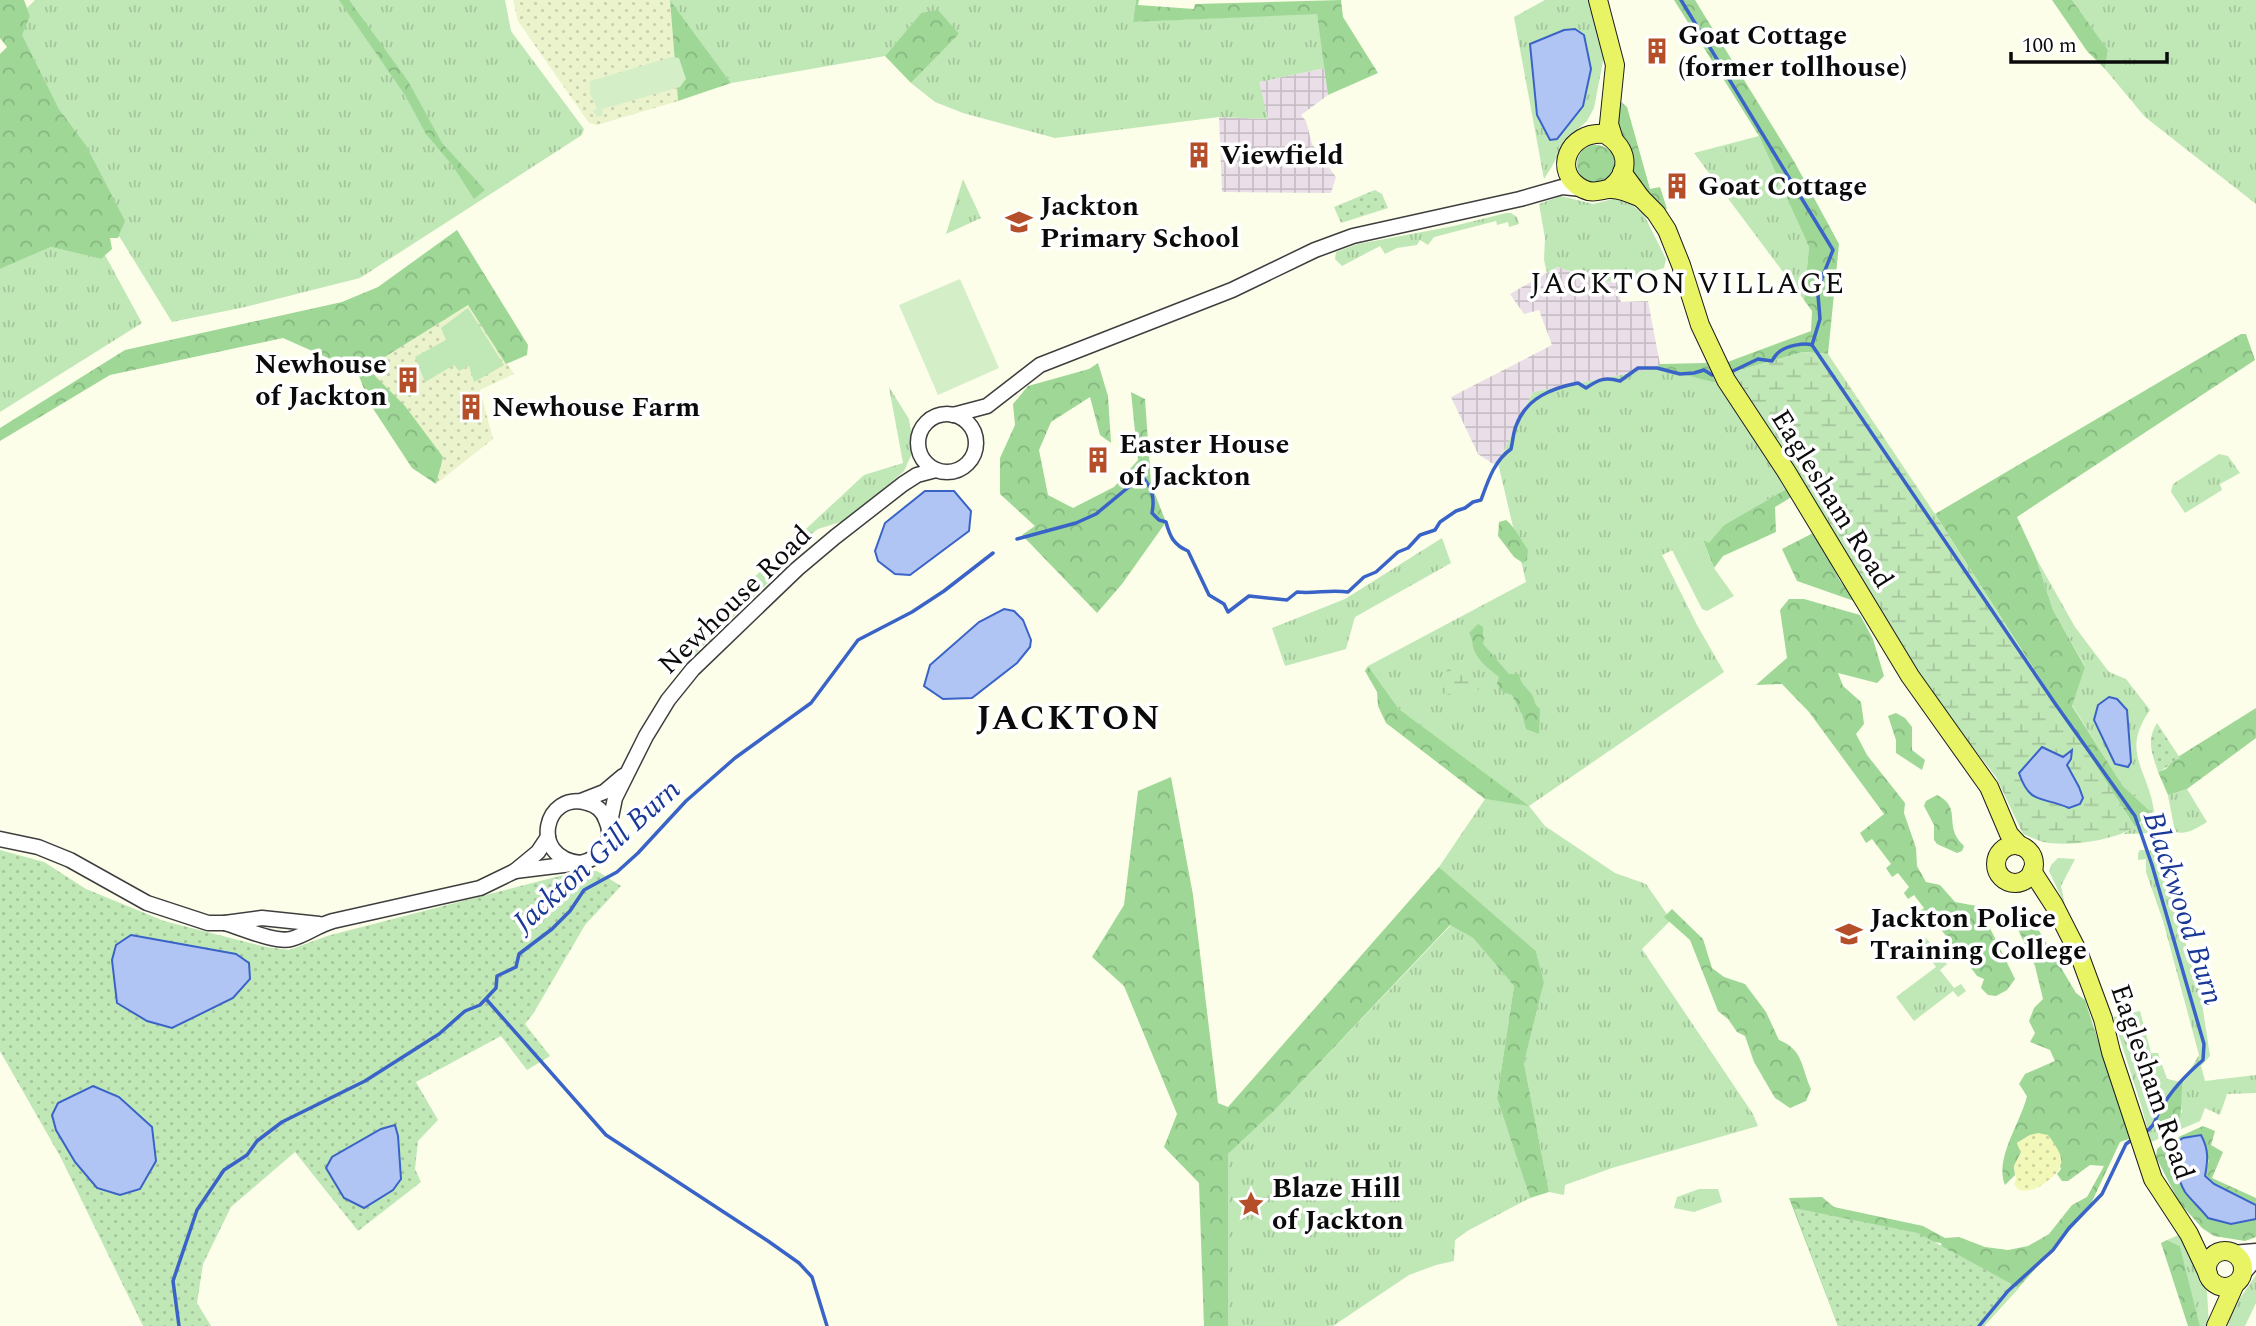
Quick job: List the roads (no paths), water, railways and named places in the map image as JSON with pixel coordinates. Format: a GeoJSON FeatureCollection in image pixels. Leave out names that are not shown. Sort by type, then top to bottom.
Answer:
{"type":"FeatureCollection","features":[{"type":"Feature","properties":{"kind":"main road"},"geometry":{"type":"LineString","coordinates":[[1598,0],[1615,65],[1609,124],[1614,140]]}},
{"type":"Feature","properties":{"kind":"main road"},"geometry":{"type":"LineString","coordinates":[[1586,134],[1605,134],[1621,147],[1625,156],[1625,165],[1617,183],[1601,192],[1582,189],[1569,175],[1567,155],[1571,146],[1586,134],[1611,101]]}},
{"type":"Feature","properties":{"kind":"main road","name":"Eaglesham Road"},"geometry":{"type":"LineString","coordinates":[[1622,172],[1667,230],[1700,325],[1726,380],[1786,471],[1910,676],[1989,788],[2009,834],[2020,846]]}},
{"type":"Feature","properties":{"kind":"main road"},"geometry":{"type":"LineString","coordinates":[[1610,188],[1641,198]]}},
{"type":"Feature","properties":{"kind":"main road"},"geometry":{"type":"LineString","coordinates":[[2000,817],[1996,860],[2001,878],[2035,890],[2054,905]]}},
{"type":"Feature","properties":{"kind":"main road"},"geometry":{"type":"LineString","coordinates":[[1996,860],[2008,846],[2020,846],[2030,853],[2034,865],[2032,871],[2026,879],[2017,883]]}},
{"type":"Feature","properties":{"kind":"main road","name":"Eaglesham Road"},"geometry":{"type":"LineString","coordinates":[[2032,871],[2054,905],[2079,954],[2103,1019],[2111,1052],[2153,1179],[2189,1234],[2210,1278],[2216,1326]]}},
{"type":"Feature","properties":{"kind":"main road"},"geometry":{"type":"LineString","coordinates":[[2189,1234],[2240,1260],[2243,1271],[2216,1326]]}},
{"type":"Feature","properties":{"kind":"main road"},"geometry":{"type":"LineString","coordinates":[[2227,1252],[2210,1259],[2210,1278],[2226,1287],[2238,1280]]}},
{"type":"Feature","properties":{"kind":"street"},"geometry":{"type":"LineString","coordinates":[[1544,191],[1559,177],[1566,165]]}},
{"type":"Feature","properties":{"kind":"street"},"geometry":{"type":"LineString","coordinates":[[953,415],[987,406],[1040,365],[1232,290],[1315,250],[1353,236],[1562,187],[1582,189]]}},
{"type":"Feature","properties":{"kind":"street"},"geometry":{"type":"LineString","coordinates":[[974,433],[987,406]]}},
{"type":"Feature","properties":{"kind":"street"},"geometry":{"type":"LineString","coordinates":[[943,414],[953,415],[962,418],[974,433],[974,451],[967,463],[955,471],[936,470],[923,461],[918,439],[927,423],[943,414]]}},
{"type":"Feature","properties":{"kind":"street","name":"Newhouse Road"},"geometry":{"type":"LineString","coordinates":[[903,484],[920,452]]}},
{"type":"Feature","properties":{"kind":"street","name":"Newhouse Road"},"geometry":{"type":"LineString","coordinates":[[609,827],[612,806],[627,773],[668,700],[693,669],[797,569],[903,484],[918,475],[936,470]]}},
{"type":"Feature","properties":{"kind":"street","name":"Newhouse Road"},"geometry":{"type":"LineString","coordinates":[[581,801],[604,792],[627,773]]}},
{"type":"Feature","properties":{"kind":"street"},"geometry":{"type":"LineString","coordinates":[[515,871],[580,863],[599,855],[609,837],[606,817],[591,803],[581,801],[571,802],[554,812],[549,821],[548,837],[553,850],[560,858],[580,863]]}},
{"type":"Feature","properties":{"kind":"street"},"geometry":{"type":"LineString","coordinates":[[0,839],[38,847],[70,860],[158,907],[208,923],[262,918],[320,924],[480,888],[515,871],[538,852],[548,837]]}},
{"type":"Feature","properties":{"kind":"street"},"geometry":{"type":"LineString","coordinates":[[2227,1252],[2256,1251]]}},
{"type":"Feature","properties":{"kind":"street"},"geometry":{"type":"LineString","coordinates":[[2238,1280],[2256,1259]]}},
{"type":"Feature","properties":{"kind":"water"},"geometry":{"type":"Polygon","coordinates":[[[1575,29],[1584,35],[1591,69],[1583,106],[1557,139],[1550,140],[1537,115],[1530,44],[1564,30],[1575,29]]]}},
{"type":"Feature","properties":{"kind":"water"},"geometry":{"type":"Polygon","coordinates":[[[925,491],[954,491],[971,511],[969,531],[910,575],[895,574],[878,561],[875,551],[885,523],[925,491]]]}},
{"type":"Feature","properties":{"kind":"water"},"geometry":{"type":"Polygon","coordinates":[[[1004,609],[1014,611],[1023,620],[1031,640],[1030,647],[1017,663],[972,698],[943,699],[924,686],[930,665],[979,622],[1004,609]]]}},
{"type":"Feature","properties":{"kind":"water"},"geometry":{"type":"Polygon","coordinates":[[[2109,697],[2117,699],[2127,710],[2131,762],[2128,767],[2115,764],[2094,720],[2098,705],[2109,697]]]}},
{"type":"Feature","properties":{"kind":"water"},"geometry":{"type":"Polygon","coordinates":[[[2042,747],[2063,757],[2072,750],[2067,765],[2083,798],[2080,804],[2069,808],[2038,798],[2028,791],[2019,773],[2042,747]]]}},
{"type":"Feature","properties":{"kind":"water"},"geometry":{"type":"Polygon","coordinates":[[[131,935],[236,954],[249,963],[250,979],[233,998],[172,1028],[147,1021],[117,1003],[112,960],[116,945],[131,935]]]}},
{"type":"Feature","properties":{"kind":"water"},"geometry":{"type":"Polygon","coordinates":[[[93,1086],[119,1097],[152,1127],[156,1161],[140,1189],[120,1195],[97,1188],[75,1162],[56,1130],[52,1115],[58,1103],[93,1086]]]}},
{"type":"Feature","properties":{"kind":"water"},"geometry":{"type":"Polygon","coordinates":[[[395,1125],[401,1179],[393,1190],[364,1208],[344,1198],[326,1168],[332,1157],[381,1129],[395,1125]]]}},
{"type":"Feature","properties":{"kind":"water"},"geometry":{"type":"Polygon","coordinates":[[[2201,1135],[2207,1155],[2205,1176],[2214,1184],[2256,1205],[2256,1219],[2231,1224],[2208,1218],[2185,1192],[2170,1147],[2183,1138],[2201,1135]]]}},
{"type":"Feature","properties":{"kind":"waterway","name":"Jackton Gill Burn"},"geometry":{"type":"LineString","coordinates":[[1681,0],[1833,250],[1818,295],[1820,319],[1812,345]]}},
{"type":"Feature","properties":{"kind":"waterway","name":"Blackwood Burn"},"geometry":{"type":"LineString","coordinates":[[1812,345],[2054,702],[2135,816],[2204,1044],[2203,1060],[2175,1088],[2153,1124],[2143,1134]]}},
{"type":"Feature","properties":{"kind":"waterway","name":"Jackton Gill Burn"},"geometry":{"type":"LineString","coordinates":[[1731,372],[1758,359],[1772,361],[1778,353],[1791,346],[1812,345]]}},
{"type":"Feature","properties":{"kind":"waterway","name":"Jackton Gill Burn"},"geometry":{"type":"LineString","coordinates":[[1017,539],[1076,523],[1096,514],[1142,476],[1152,493],[1152,513],[1159,520],[1166,522],[1173,540],[1188,551],[1209,595],[1224,604],[1228,612],[1249,596],[1287,600],[1297,592],[1348,592],[1398,552],[1408,548],[1420,535],[1435,530],[1440,522],[1456,511],[1481,500],[1496,465],[1511,449],[1520,416],[1541,396],[1578,383],[1586,388],[1602,380],[1620,381],[1638,368],[1657,368],[1680,374],[1704,370],[1712,375]]}},
{"type":"Feature","properties":{"kind":"waterway","name":"Jackton Gill Burn"},"geometry":{"type":"LineString","coordinates":[[179,1326],[173,1281],[197,1210],[224,1170],[247,1155],[257,1141],[282,1122],[365,1081],[439,1034],[465,1011],[480,1005],[496,988],[497,976],[516,967],[519,954],[552,929],[570,911],[584,890],[617,872],[686,801],[735,758],[811,703],[858,640],[912,612],[993,553]]}},
{"type":"Feature","properties":{"kind":"waterway"},"geometry":{"type":"LineString","coordinates":[[486,999],[606,1135],[799,1263],[812,1277],[827,1326]]}},
{"type":"Feature","properties":{"kind":"waterway","name":"Blackwood Burn"},"geometry":{"type":"LineString","coordinates":[[1979,1326],[2008,1291],[2053,1250],[2069,1228],[2102,1194],[2126,1144],[2133,1139]]}},
{"type":"Feature","properties":{"kind":"place","name":"Goat Cottage (former tollhouse)"},"geometry":{"type":"Point","coordinates":[1657,51]}},
{"type":"Feature","properties":{"kind":"place","name":"Viewfield"},"geometry":{"type":"Point","coordinates":[1199,155]}},
{"type":"Feature","properties":{"kind":"place","name":"Goat Cottage"},"geometry":{"type":"Point","coordinates":[1677,186]}},
{"type":"Feature","properties":{"kind":"place","name":"Jackton Primary School"},"geometry":{"type":"Point","coordinates":[1019,222]}},
{"type":"Feature","properties":{"kind":"place","name":"Newhouse of Jackton"},"geometry":{"type":"Point","coordinates":[408,380]}},
{"type":"Feature","properties":{"kind":"place","name":"Newhouse Farm"},"geometry":{"type":"Point","coordinates":[471,407]}},
{"type":"Feature","properties":{"kind":"place","name":"Easter House of Jackton"},"geometry":{"type":"Point","coordinates":[1098,460]}},
{"type":"Feature","properties":{"kind":"place","name":"Jackton Police Training College"},"geometry":{"type":"Point","coordinates":[1849,934]}},
{"type":"Feature","properties":{"kind":"place","name":"Blaze Hill of Jackton"},"geometry":{"type":"Point","coordinates":[1251,1204]}},
{"type":"Feature","properties":{"kind":"district","name":"JACKTON VILLAGE"},"geometry":{"type":"Point","coordinates":[1688,284]}},
{"type":"Feature","properties":{"kind":"district","name":"JACKTON"},"geometry":{"type":"Point","coordinates":[1069,718]}}]}
